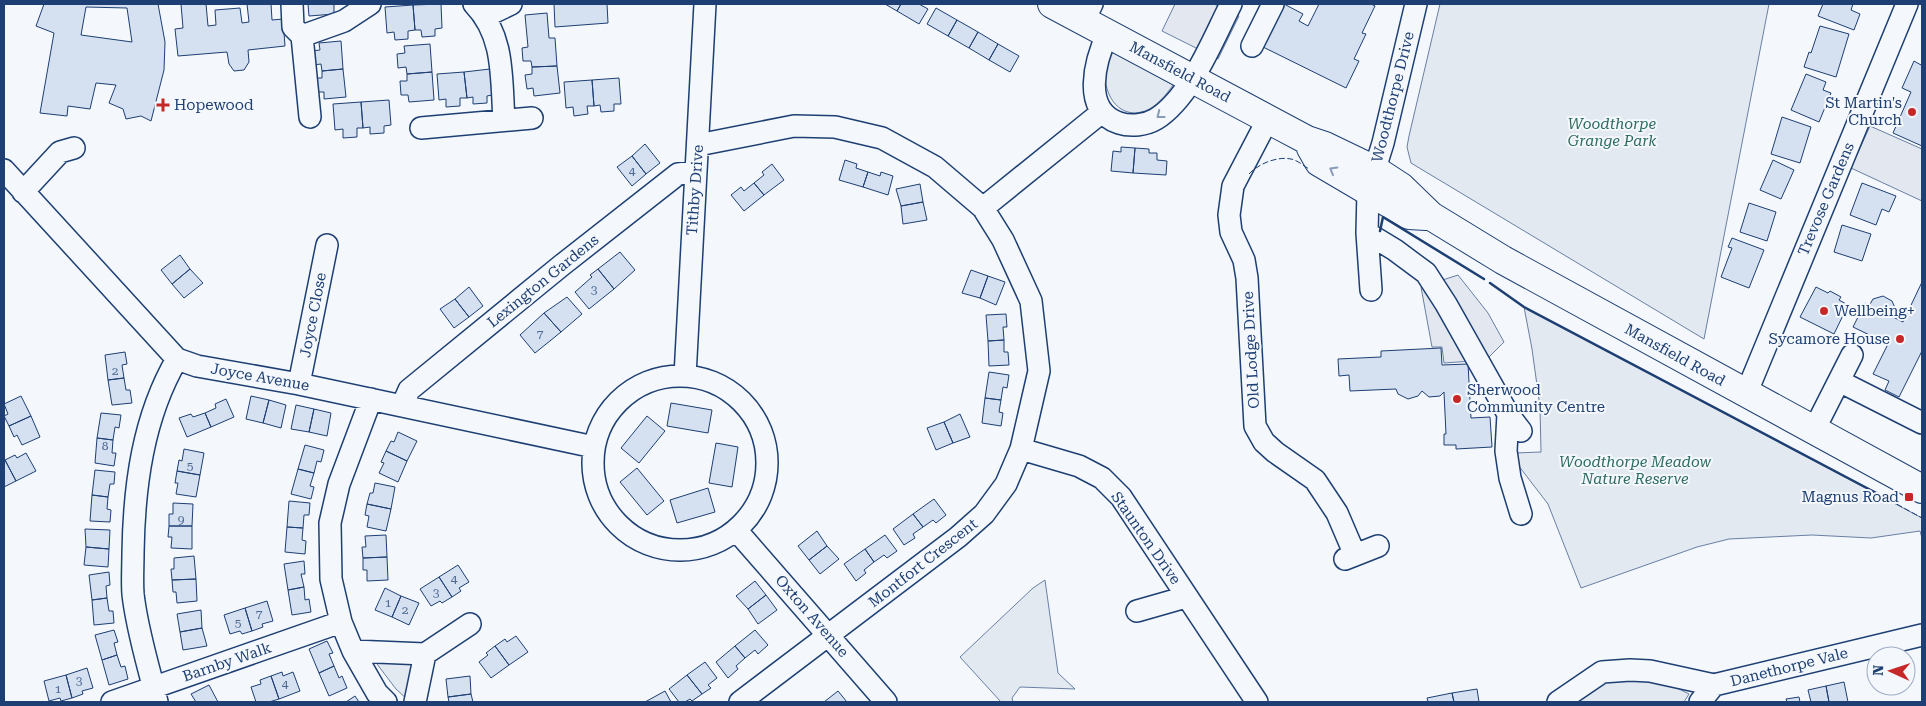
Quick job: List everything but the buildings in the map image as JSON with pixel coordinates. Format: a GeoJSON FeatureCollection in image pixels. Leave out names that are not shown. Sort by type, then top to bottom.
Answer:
{"type":"FeatureCollection","features":[{"type":"Feature","properties":{"kind":"highway","name":"Mansfield Road"},"geometry":{"type":"LineString","coordinates":[[1052,4],[1088,12],[1108,33],[1307,140],[1325,146],[1372,180],[1401,187],[1431,216],[1542,282],[1922,489]]}},
{"type":"Feature","properties":{"kind":"street"},"geometry":{"type":"LineString","coordinates":[[292,4],[293,27],[302,36],[310,117]]}},
{"type":"Feature","properties":{"kind":"street"},"geometry":{"type":"LineString","coordinates":[[302,36],[344,21],[370,4]]}},
{"type":"Feature","properties":{"kind":"street"},"geometry":{"type":"LineString","coordinates":[[504,120],[500,55],[494,33],[480,10],[510,4]]}},
{"type":"Feature","properties":{"kind":"street","name":"Tithby Drive"},"geometry":{"type":"LineString","coordinates":[[685,376],[706,4]]}},
{"type":"Feature","properties":{"kind":"street"},"geometry":{"type":"LineString","coordinates":[[1108,33],[1101,48],[1095,72],[1094,89],[1102,112],[1113,121],[1127,126],[1144,124],[1156,119],[1170,107],[1194,79],[1231,4]]}},
{"type":"Feature","properties":{"kind":"street"},"geometry":{"type":"LineString","coordinates":[[1252,46],[1273,4]]}},
{"type":"Feature","properties":{"kind":"street","name":"Woodthorpe Drive"},"geometry":{"type":"LineString","coordinates":[[1371,290],[1367,234],[1372,180],[1384,143],[1416,4]]}},
{"type":"Feature","properties":{"kind":"street","name":"Trevose Gardens"},"geometry":{"type":"LineString","coordinates":[[1746,394],[1908,4]]}},
{"type":"Feature","properties":{"kind":"street"},"geometry":{"type":"LineString","coordinates":[[983,208],[1102,112]]}},
{"type":"Feature","properties":{"kind":"street"},"geometry":{"type":"LineString","coordinates":[[422,128],[532,118]]}},
{"type":"Feature","properties":{"kind":"street","name":"Old Lodge Drive"},"geometry":{"type":"LineString","coordinates":[[1268,119],[1233,186],[1228,215],[1231,232],[1245,266],[1255,426],[1264,442],[1275,452],[1315,480],[1337,513],[1350,557],[1378,546]]}},
{"type":"Feature","properties":{"kind":"street","name":"Montfort Crescent"},"geometry":{"type":"LineString","coordinates":[[698,145],[794,126],[835,127],[882,138],[935,167],[983,208],[1003,240],[1031,301],[1039,371],[1021,450],[1006,484],[984,514],[958,537],[740,702]]}},
{"type":"Feature","properties":{"kind":"street"},"geometry":{"type":"LineString","coordinates":[[23,192],[60,152],[74,148]]}},
{"type":"Feature","properties":{"kind":"street","name":"Joyce Avenue"},"geometry":{"type":"LineString","coordinates":[[4,170],[177,358],[197,366],[299,384],[594,447]]}},
{"type":"Feature","properties":{"kind":"street","name":"Lexington Gardens"},"geometry":{"type":"LineString","coordinates":[[402,406],[409,390],[569,259],[678,174],[696,172]]}},
{"type":"Feature","properties":{"kind":"street"},"geometry":{"type":"LineString","coordinates":[[1367,234],[1395,250],[1426,274],[1446,304],[1508,414],[1522,431]]}},
{"type":"Feature","properties":{"kind":"street","name":"Joyce Close"},"geometry":{"type":"LineString","coordinates":[[299,384],[327,245]]}},
{"type":"Feature","properties":{"kind":"street"},"geometry":{"type":"LineString","coordinates":[[1814,430],[1852,355]]}},
{"type":"Feature","properties":{"kind":"street"},"geometry":{"type":"LineString","coordinates":[[155,695],[133,594],[134,525],[138,474],[147,433],[167,376],[177,358]]}},
{"type":"Feature","properties":{"kind":"street"},"geometry":{"type":"LineString","coordinates":[[685,376],[710,381],[734,394],[752,412],[763,436],[768,461],[765,487],[754,511],[737,531],[718,542],[698,550],[676,551],[655,547],[632,536],[613,519],[600,497],[593,472],[594,447],[601,427],[611,409],[626,395],[644,384],[663,377],[685,376]]}},
{"type":"Feature","properties":{"kind":"street"},"geometry":{"type":"LineString","coordinates":[[1839,381],[1922,423]]}},
{"type":"Feature","properties":{"kind":"street"},"geometry":{"type":"LineString","coordinates":[[371,399],[339,484],[330,522],[331,579],[341,622],[353,651],[377,693],[386,702]]}},
{"type":"Feature","properties":{"kind":"street"},"geometry":{"type":"LineString","coordinates":[[1508,414],[1506,451],[1510,478],[1521,514]]}},
{"type":"Feature","properties":{"kind":"street","name":"Staunton Drive"},"geometry":{"type":"LineString","coordinates":[[1021,450],[1079,466],[1102,478],[1120,497],[1257,702]]}},
{"type":"Feature","properties":{"kind":"street","name":"Oxton Avenue"},"geometry":{"type":"LineString","coordinates":[[737,531],[886,702]]}},
{"type":"Feature","properties":{"kind":"street","name":"Staunton Drive"},"geometry":{"type":"LineString","coordinates":[[1137,611],[1186,597]]}},
{"type":"Feature","properties":{"kind":"street","name":"Barnby Walk"},"geometry":{"type":"LineString","coordinates":[[112,702],[155,695],[341,622]]}},
{"type":"Feature","properties":{"kind":"street"},"geometry":{"type":"LineString","coordinates":[[353,651],[425,654],[470,624]]}},
{"type":"Feature","properties":{"kind":"street","name":"Danethorpe Vale"},"geometry":{"type":"LineString","coordinates":[[1558,702],[1602,672],[1650,671],[1714,685],[1922,634]]}},
{"type":"Feature","properties":{"kind":"street"},"geometry":{"type":"LineString","coordinates":[[415,702],[425,654]]}},
{"type":"Feature","properties":{"kind":"street","name":"Danethorpe Vale"},"geometry":{"type":"LineString","coordinates":[[1700,702],[1714,685]]}},
{"type":"Feature","properties":{"kind":"green space","name":"Woodthorpe Grange Park"},"geometry":{"type":"Polygon","coordinates":[[[1440,4],[1769,4],[1704,339],[1411,163],[1407,147],[1409,136],[1440,4]]]}},
{"type":"Feature","properties":{"kind":"green space"},"geometry":{"type":"Polygon","coordinates":[[[1113,52],[1173,85],[1153,107],[1135,113],[1126,111],[1113,101],[1108,93],[1106,84],[1106,66],[1113,52]]]}},
{"type":"Feature","properties":{"kind":"green space","name":"Woodthorpe Meadow Nature Reserve"},"geometry":{"type":"Polygon","coordinates":[[[1524,307],[1922,518],[1922,538],[1920,531],[1871,538],[1812,535],[1729,539],[1697,547],[1581,588],[1548,504],[1518,465],[1515,453],[1541,452],[1540,407],[1524,307]]]}},
{"type":"Feature","properties":{"kind":"green space"},"geometry":{"type":"Polygon","coordinates":[[[1045,580],[1058,673],[1075,689],[1020,687],[1012,698],[1013,702],[1001,702],[960,657],[1033,588],[1045,580]]]}},
{"type":"Feature","properties":{"kind":"green space"},"geometry":{"type":"Polygon","coordinates":[[[377,658],[412,661],[409,701],[396,689],[377,664],[377,658]]]}},
{"type":"Feature","properties":{"kind":"green space"},"geometry":{"type":"Polygon","coordinates":[[[1617,676],[1669,684],[1689,694],[1684,702],[1572,702],[1617,676]]]}},
{"type":"Feature","properties":{"kind":"shaded area"},"geometry":{"type":"Polygon","coordinates":[[[1175,4],[1214,4],[1239,16],[1218,59],[1162,31],[1175,4]]]}},
{"type":"Feature","properties":{"kind":"shaded area"},"geometry":{"type":"Polygon","coordinates":[[[1870,126],[1922,149],[1922,201],[1851,168],[1870,126]]]}},
{"type":"Feature","properties":{"kind":"shaded area"},"geometry":{"type":"Polygon","coordinates":[[[1458,275],[1488,313],[1504,342],[1486,360],[1444,363],[1442,347],[1432,347],[1421,287],[1458,275]]]}},
{"type":"Feature","properties":{"kind":"fence"},"geometry":{"type":"LineString","coordinates":[[1249,174],[1263,164],[1286,158],[1298,162],[1309,169]]}},
{"type":"Feature","properties":{"kind":"fence"},"geometry":{"type":"LineString","coordinates":[[1882,496],[1922,518]]}},
{"type":"Feature","properties":{"kind":"wall"},"geometry":{"type":"LineString","coordinates":[[1380,231],[1383,217],[1484,279]]}},
{"type":"Feature","properties":{"kind":"wall"},"geometry":{"type":"LineString","coordinates":[[1490,283],[1524,307],[1882,496]]}},
{"type":"Feature","properties":{"kind":"place","name":"Hopewood"},"geometry":{"type":"Point","coordinates":[163,105]}},
{"type":"Feature","properties":{"kind":"place","name":"St Martin's Church"},"geometry":{"type":"Point","coordinates":[1912,112]}},
{"type":"Feature","properties":{"kind":"place","name":"Wellbeing+"},"geometry":{"type":"Point","coordinates":[1824,311]}},
{"type":"Feature","properties":{"kind":"place","name":"Sycamore House"},"geometry":{"type":"Point","coordinates":[1900,339]}},
{"type":"Feature","properties":{"kind":"place","name":"Sherwood Community Centre"},"geometry":{"type":"Point","coordinates":[1457,399]}},
{"type":"Feature","properties":{"kind":"place","name":"Magnus Road"},"geometry":{"type":"Point","coordinates":[1909,497]}}]}
